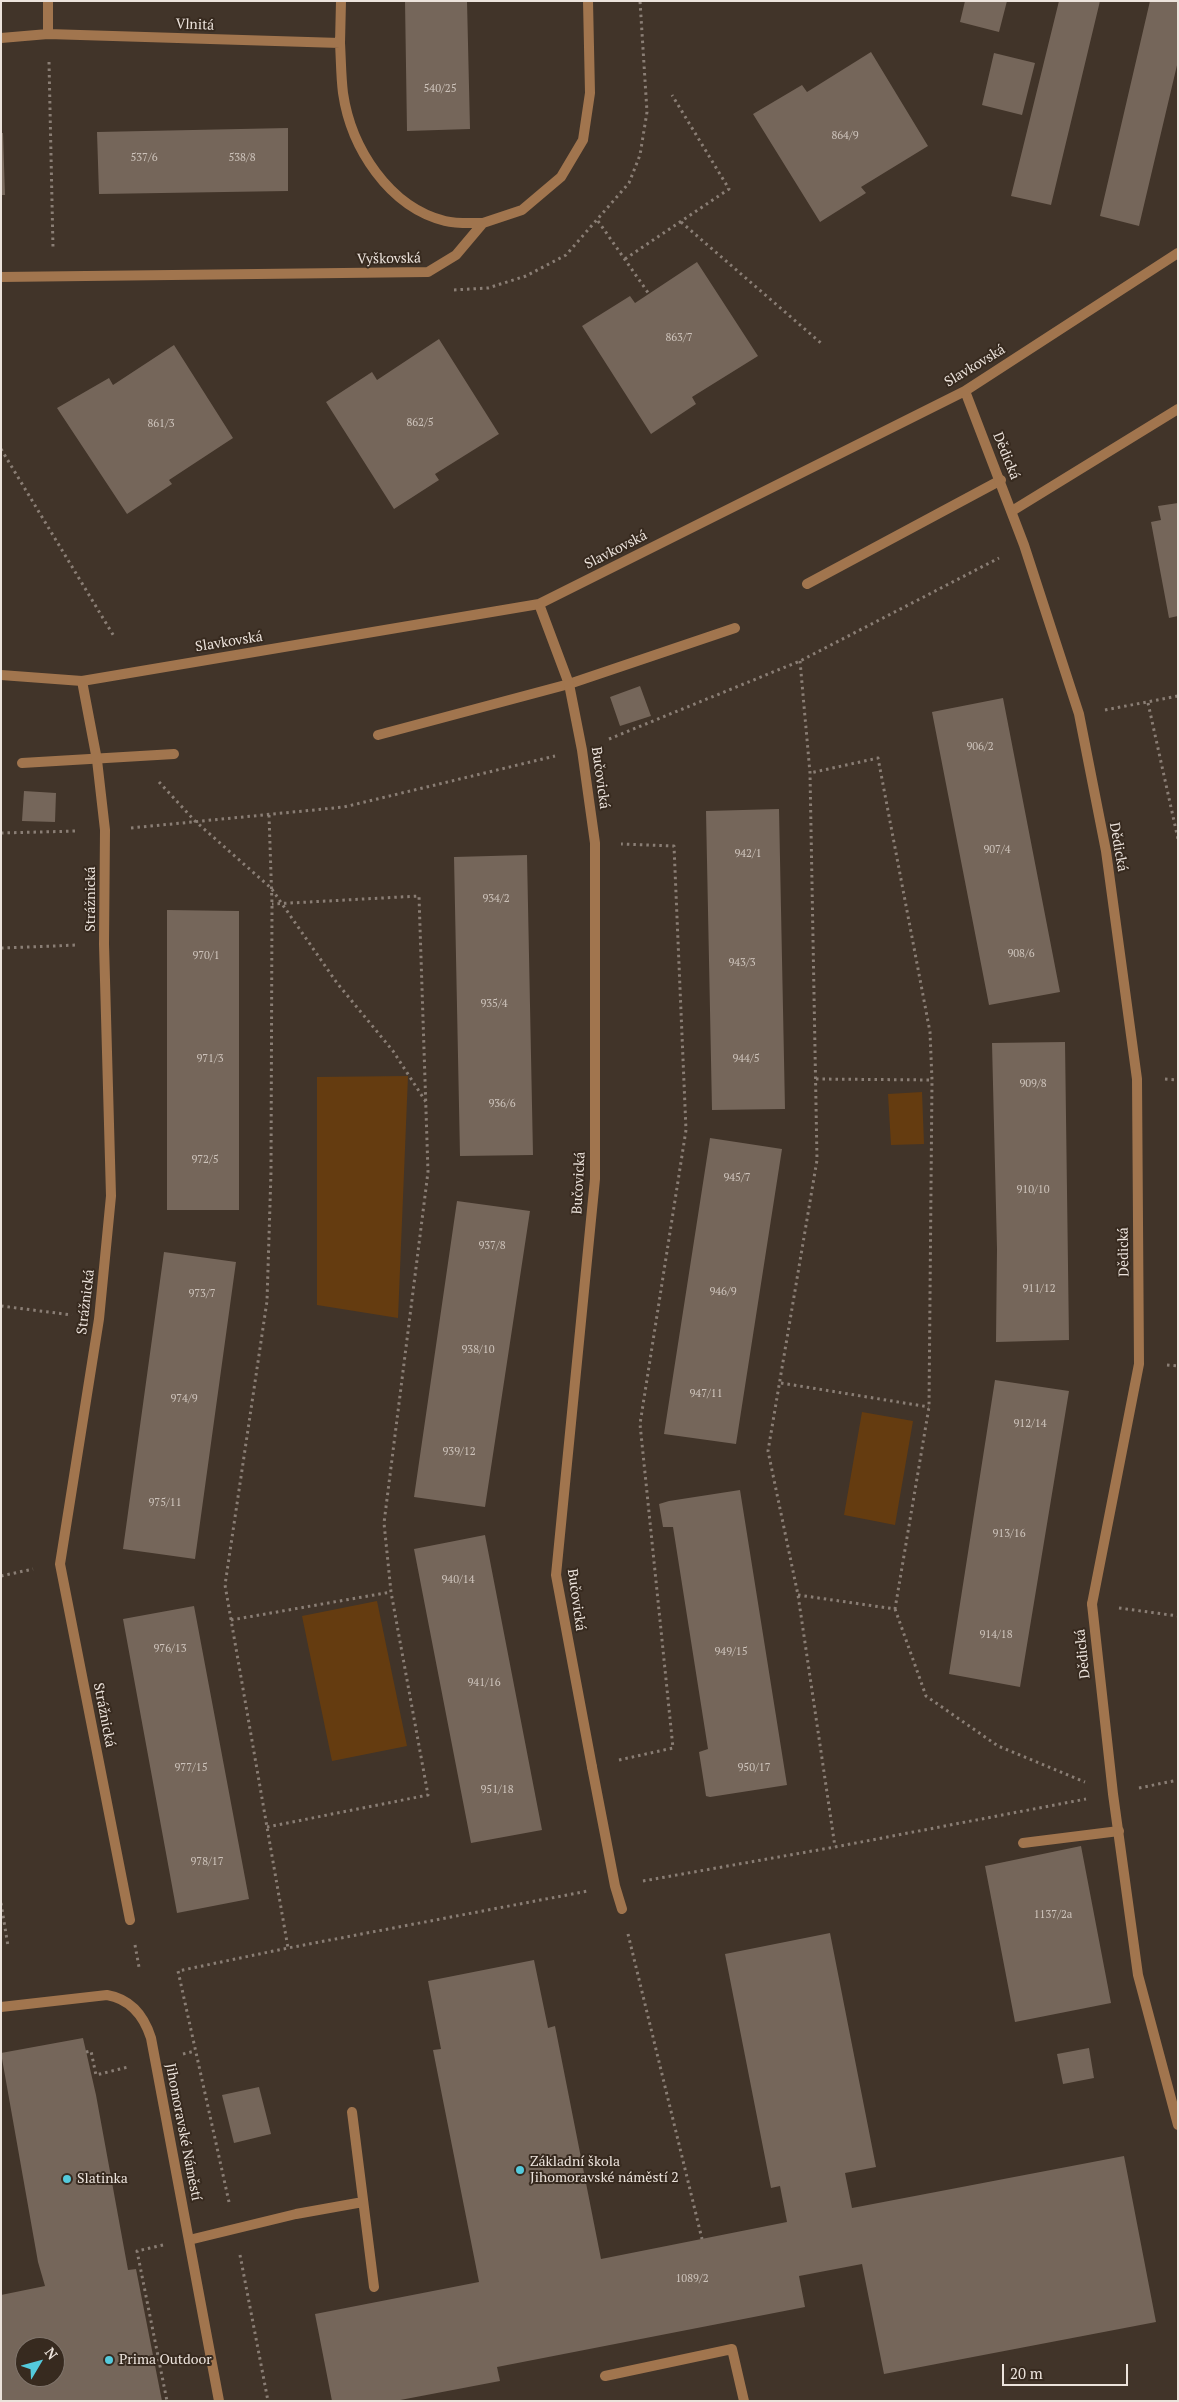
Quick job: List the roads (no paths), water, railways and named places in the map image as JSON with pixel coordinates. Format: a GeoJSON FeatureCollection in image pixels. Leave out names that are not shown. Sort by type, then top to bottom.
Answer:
{"type":"FeatureCollection","features":[{"type":"Feature","properties":{"kind":"street"},"geometry":{"type":"LineString","coordinates":[[48,1],[48,34]]}},
{"type":"Feature","properties":{"kind":"street"},"geometry":{"type":"LineString","coordinates":[[341,1],[340,43],[343,93],[354,136],[376,172],[410,207],[446,222],[483,223],[522,210],[561,176],[583,140],[590,93],[588,1]]}},
{"type":"Feature","properties":{"kind":"street","name":"Vlnitá"},"geometry":{"type":"LineString","coordinates":[[1,38],[48,34],[340,43]]}},
{"type":"Feature","properties":{"kind":"street","name":"Vyškovská"},"geometry":{"type":"LineString","coordinates":[[1,277],[428,272],[456,255],[483,223]]}},
{"type":"Feature","properties":{"kind":"street","name":"Slavkovská"},"geometry":{"type":"LineString","coordinates":[[1,676],[82,681],[539,604],[965,391],[1178,254]]}},
{"type":"Feature","properties":{"kind":"street","name":"Dědická"},"geometry":{"type":"LineString","coordinates":[[965,391],[1012,511],[1079,714],[1106,851],[1137,1079],[1139,1364],[1092,1604],[1113,1794],[1138,1975],[1178,2125]]}},
{"type":"Feature","properties":{"kind":"street"},"geometry":{"type":"LineString","coordinates":[[1012,511],[1178,409]]}},
{"type":"Feature","properties":{"kind":"street"},"geometry":{"type":"LineString","coordinates":[[807,584],[1001,480]]}},
{"type":"Feature","properties":{"kind":"street","name":"Bučovická"},"geometry":{"type":"LineString","coordinates":[[539,604],[569,684],[582,750],[595,843],[595,1178],[556,1575],[615,1886],[622,1909]]}},
{"type":"Feature","properties":{"kind":"street"},"geometry":{"type":"LineString","coordinates":[[378,735],[569,684],[735,628]]}},
{"type":"Feature","properties":{"kind":"street","name":"Strážnická"},"geometry":{"type":"LineString","coordinates":[[82,681],[97,760],[105,830],[104,944],[111,1196],[99,1319],[60,1564],[130,1920]]}},
{"type":"Feature","properties":{"kind":"street"},"geometry":{"type":"LineString","coordinates":[[22,764],[174,754]]}},
{"type":"Feature","properties":{"kind":"street"},"geometry":{"type":"LineString","coordinates":[[1022,1843],[1119,1831]]}},
{"type":"Feature","properties":{"kind":"street","name":"Jihomoravské Náměstí"},"geometry":{"type":"LineString","coordinates":[[1,2008],[107,1995],[121,1999],[143,2019],[151,2038],[219,2401]]}},
{"type":"Feature","properties":{"kind":"street"},"geometry":{"type":"LineString","coordinates":[[352,2112],[374,2287]]}},
{"type":"Feature","properties":{"kind":"street"},"geometry":{"type":"LineString","coordinates":[[189,2240],[364,2202]]}},
{"type":"Feature","properties":{"kind":"street"},"geometry":{"type":"LineString","coordinates":[[605,2376],[732,2349],[744,2401]]}},
{"type":"Feature","properties":{"kind":"place","name":"Základní škola Jihomoravské náměstí 2"},"geometry":{"type":"Point","coordinates":[520,2170]}},
{"type":"Feature","properties":{"kind":"place","name":"Slatinka"},"geometry":{"type":"Point","coordinates":[67,2179]}},
{"type":"Feature","properties":{"kind":"place","name":"Prima Outdoor"},"geometry":{"type":"Point","coordinates":[109,2360]}}]}
